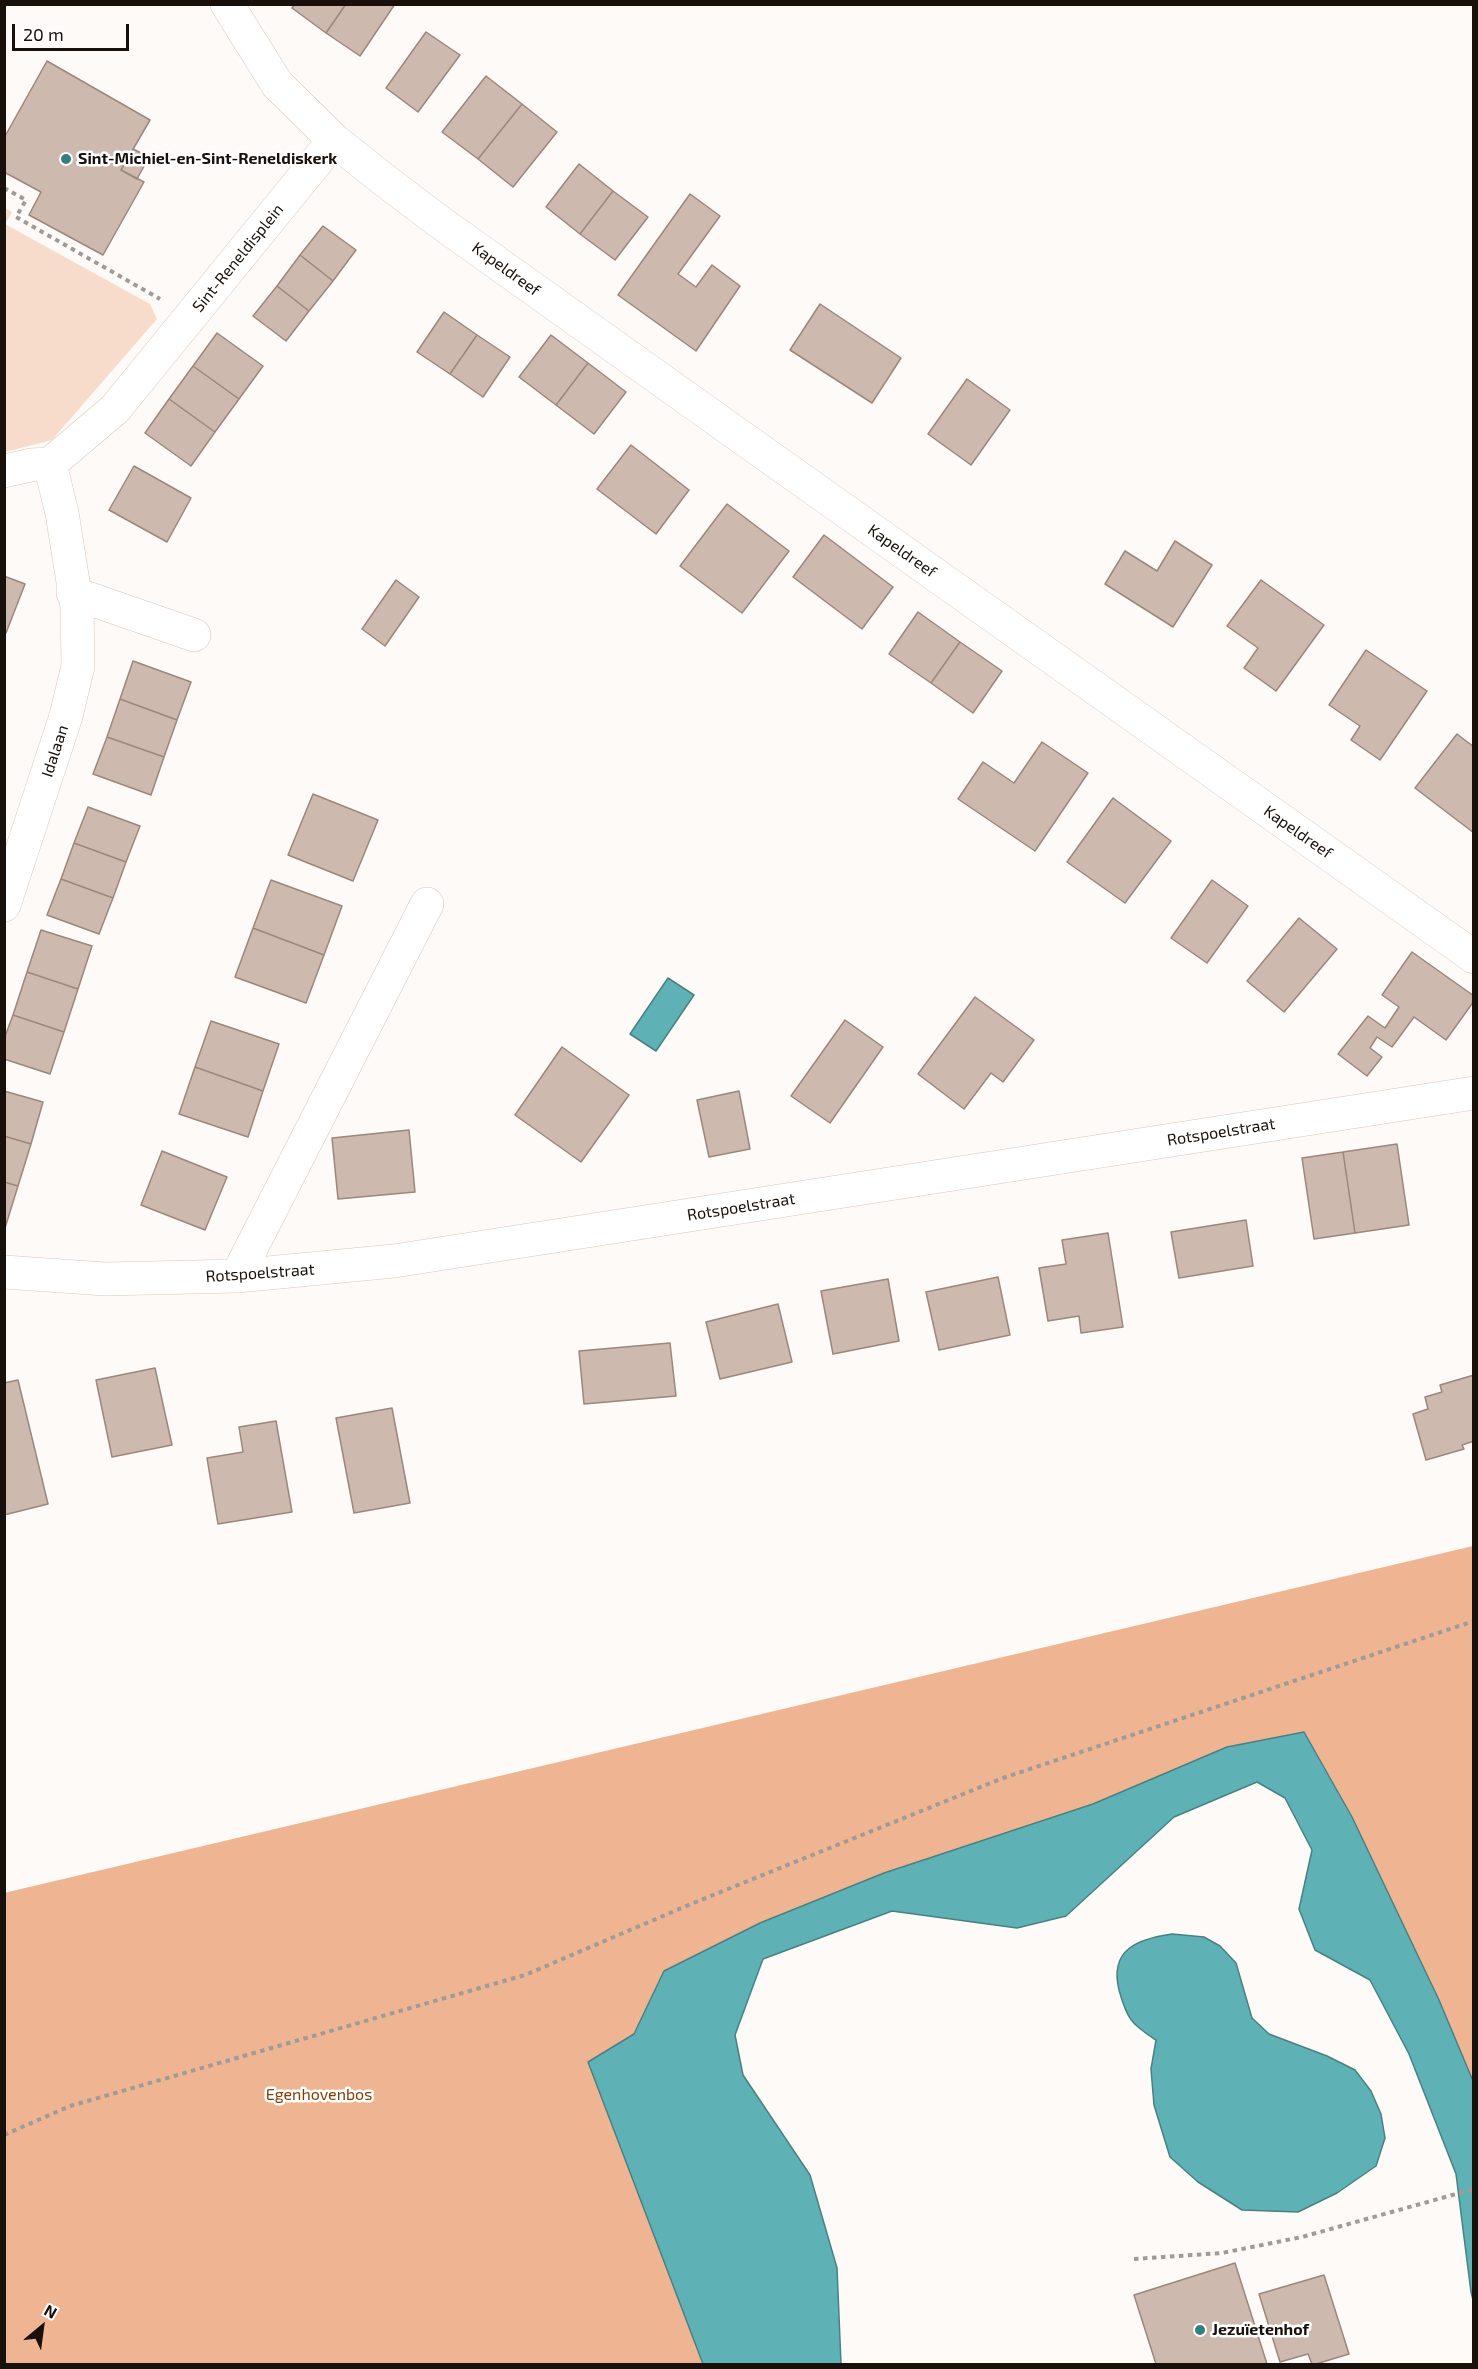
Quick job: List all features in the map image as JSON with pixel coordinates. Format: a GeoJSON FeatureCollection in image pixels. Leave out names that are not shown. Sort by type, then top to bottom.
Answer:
{"type":"FeatureCollection","features":[{"type":"Feature","properties":{"kind":"street"},"geometry":{"type":"LineString","coordinates":[[227,4],[277,84],[334,140]]}},
{"type":"Feature","properties":{"kind":"street","name":"Sint-Reneldisplein"},"geometry":{"type":"LineString","coordinates":[[50,464],[115,409],[334,140]]}},
{"type":"Feature","properties":{"kind":"street","name":"Kapeldreef"},"geometry":{"type":"LineString","coordinates":[[334,140],[456,233],[1473,957]]}},
{"type":"Feature","properties":{"kind":"street"},"geometry":{"type":"LineString","coordinates":[[4,471],[31,465],[50,464]]}},
{"type":"Feature","properties":{"kind":"street","name":"Idalaan"},"geometry":{"type":"LineString","coordinates":[[4,906],[66,716],[78,666],[77,607],[62,513],[50,464]]}},
{"type":"Feature","properties":{"kind":"street"},"geometry":{"type":"LineString","coordinates":[[74,593],[194,635]]}},
{"type":"Feature","properties":{"kind":"street"},"geometry":{"type":"LineString","coordinates":[[237,1276],[426,904]]}},
{"type":"Feature","properties":{"kind":"street","name":"Rotspoelstraat"},"geometry":{"type":"LineString","coordinates":[[4,1272],[105,1279],[237,1276],[394,1261],[1473,1093]]}},
{"type":"Feature","properties":{"kind":"path"},"geometry":{"type":"LineString","coordinates":[[4,188],[26,200],[16,217],[190,316]]}},
{"type":"Feature","properties":{"kind":"path"},"geometry":{"type":"LineString","coordinates":[[4,2135],[70,2106],[525,1975],[691,1904],[1003,1778],[1473,1621]]}},
{"type":"Feature","properties":{"kind":"path"},"geometry":{"type":"LineString","coordinates":[[1134,2259],[1222,2253],[1302,2237],[1473,2189]]}},
{"type":"Feature","properties":{"kind":"shaded area"},"geometry":{"type":"Polygon","coordinates":[[[5,208],[12,212],[5,224],[5,208]]]}},
{"type":"Feature","properties":{"kind":"shaded area"},"geometry":{"type":"Polygon","coordinates":[[[5,224],[150,304],[157,319],[52,440],[5,452],[5,224]]]}},
{"type":"Feature","properties":{"kind":"green space","name":"Egenhovenbos"},"geometry":{"type":"Polygon","coordinates":[[[1473,1546],[1473,2081],[1439,2000],[1352,1817],[1304,1732],[1227,1747],[1093,1804],[884,1873],[760,1923],[664,1971],[634,2034],[588,2062],[703,2364],[5,2364],[4,1893],[1473,1546]]]}},
{"type":"Feature","properties":{"kind":"water"},"geometry":{"type":"Polygon","coordinates":[[[668,978],[694,995],[656,1051],[630,1034],[668,978]]]}},
{"type":"Feature","properties":{"kind":"water"},"geometry":{"type":"Polygon","coordinates":[[[1304,1732],[1352,1817],[1439,2000],[1473,2081],[1473,2300],[1456,2174],[1409,2054],[1370,1980],[1315,1950],[1299,1909],[1312,1850],[1285,1798],[1257,1782],[1174,1817],[1066,1916],[1017,1928],[892,1911],[763,1959],[735,2035],[743,2075],[810,2175],[837,2268],[841,2364],[703,2364],[588,2062],[634,2034],[664,1971],[760,1923],[884,1873],[1093,1804],[1227,1747],[1304,1732]]]}},
{"type":"Feature","properties":{"kind":"water"},"geometry":{"type":"Polygon","coordinates":[[[1172,1934],[1204,1937],[1220,1946],[1236,1963],[1252,2018],[1269,2034],[1327,2056],[1355,2070],[1371,2091],[1381,2114],[1385,2138],[1376,2166],[1337,2193],[1298,2212],[1242,2210],[1198,2182],[1170,2157],[1154,2105],[1151,2069],[1156,2040],[1131,2020],[1119,1990],[1117,1976],[1122,1956],[1129,1949],[1148,1939],[1172,1934]]]}},
{"type":"Feature","properties":{"kind":"building"},"geometry":{"type":"Polygon","coordinates":[[[295,4],[346,4],[326,33],[292,8],[295,4]]]}},
{"type":"Feature","properties":{"kind":"building"},"geometry":{"type":"Polygon","coordinates":[[[346,4],[395,4],[360,56],[326,33],[346,4]]]}},
{"type":"Feature","properties":{"kind":"building"},"geometry":{"type":"Polygon","coordinates":[[[426,32],[460,55],[418,112],[386,88],[426,32]]]}},
{"type":"Feature","properties":{"kind":"building","name":"Sint-Michiel-en-Sint-Reneldiskerk"},"geometry":{"type":"Polygon","coordinates":[[[47,61],[150,120],[121,170],[144,182],[103,255],[29,215],[41,192],[4,172],[4,138],[47,61]]]}},
{"type":"Feature","properties":{"kind":"building"},"geometry":{"type":"Polygon","coordinates":[[[486,76],[522,104],[478,159],[442,132],[486,76]]]}},
{"type":"Feature","properties":{"kind":"building"},"geometry":{"type":"Polygon","coordinates":[[[522,104],[557,132],[513,187],[478,159],[522,104]]]}},
{"type":"Feature","properties":{"kind":"building"},"geometry":{"type":"Polygon","coordinates":[[[133,149],[149,157],[137,179],[121,170],[133,149]]]}},
{"type":"Feature","properties":{"kind":"building"},"geometry":{"type":"Polygon","coordinates":[[[579,164],[613,191],[580,234],[546,207],[579,164]]]}},
{"type":"Feature","properties":{"kind":"building"},"geometry":{"type":"Polygon","coordinates":[[[613,191],[648,217],[615,260],[580,234],[613,191]]]}},
{"type":"Feature","properties":{"kind":"building"},"geometry":{"type":"Polygon","coordinates":[[[690,194],[720,216],[678,274],[696,287],[712,265],[740,286],[696,351],[618,295],[690,194]]]}},
{"type":"Feature","properties":{"kind":"building"},"geometry":{"type":"Polygon","coordinates":[[[323,226],[356,250],[333,281],[300,255],[323,226]]]}},
{"type":"Feature","properties":{"kind":"building"},"geometry":{"type":"Polygon","coordinates":[[[300,255],[333,281],[309,311],[277,286],[300,255]]]}},
{"type":"Feature","properties":{"kind":"building"},"geometry":{"type":"Polygon","coordinates":[[[277,286],[309,311],[286,341],[253,316],[277,286]]]}},
{"type":"Feature","properties":{"kind":"building"},"geometry":{"type":"Polygon","coordinates":[[[820,304],[901,358],[872,403],[790,350],[820,304]]]}},
{"type":"Feature","properties":{"kind":"building"},"geometry":{"type":"Polygon","coordinates":[[[444,312],[477,335],[450,374],[417,352],[444,312]]]}},
{"type":"Feature","properties":{"kind":"building"},"geometry":{"type":"Polygon","coordinates":[[[217,333],[263,366],[239,399],[193,366],[217,333]]]}},
{"type":"Feature","properties":{"kind":"building"},"geometry":{"type":"Polygon","coordinates":[[[477,335],[510,357],[483,397],[450,374],[477,335]]]}},
{"type":"Feature","properties":{"kind":"building"},"geometry":{"type":"Polygon","coordinates":[[[551,335],[588,363],[556,405],[519,377],[551,335]]]}},
{"type":"Feature","properties":{"kind":"building"},"geometry":{"type":"Polygon","coordinates":[[[588,363],[626,392],[594,434],[556,405],[588,363]]]}},
{"type":"Feature","properties":{"kind":"building"},"geometry":{"type":"Polygon","coordinates":[[[193,366],[239,399],[215,432],[169,399],[193,366]]]}},
{"type":"Feature","properties":{"kind":"building"},"geometry":{"type":"Polygon","coordinates":[[[967,379],[1010,410],[971,465],[928,434],[967,379]]]}},
{"type":"Feature","properties":{"kind":"building"},"geometry":{"type":"Polygon","coordinates":[[[169,399],[215,432],[191,466],[145,433],[169,399]]]}},
{"type":"Feature","properties":{"kind":"building"},"geometry":{"type":"Polygon","coordinates":[[[631,445],[689,490],[656,534],[597,489],[631,445]]]}},
{"type":"Feature","properties":{"kind":"building"},"geometry":{"type":"Polygon","coordinates":[[[134,466],[191,498],[167,542],[109,510],[134,466]]]}},
{"type":"Feature","properties":{"kind":"building"},"geometry":{"type":"Polygon","coordinates":[[[727,504],[789,551],[742,613],[680,566],[727,504]]]}},
{"type":"Feature","properties":{"kind":"building"},"geometry":{"type":"Polygon","coordinates":[[[824,535],[893,587],[862,629],[793,577],[824,535]]]}},
{"type":"Feature","properties":{"kind":"building"},"geometry":{"type":"Polygon","coordinates":[[[1175,541],[1212,565],[1173,627],[1105,584],[1125,551],[1157,571],[1175,541]]]}},
{"type":"Feature","properties":{"kind":"building"},"geometry":{"type":"Polygon","coordinates":[[[4,576],[25,584],[6,633],[4,632],[4,576]]]}},
{"type":"Feature","properties":{"kind":"building"},"geometry":{"type":"Polygon","coordinates":[[[396,580],[419,597],[385,646],[362,629],[396,580]]]}},
{"type":"Feature","properties":{"kind":"building"},"geometry":{"type":"Polygon","coordinates":[[[1261,580],[1324,625],[1276,691],[1244,668],[1258,648],[1227,626],[1261,580]]]}},
{"type":"Feature","properties":{"kind":"building"},"geometry":{"type":"Polygon","coordinates":[[[918,612],[960,642],[931,683],[889,654],[918,612]]]}},
{"type":"Feature","properties":{"kind":"building"},"geometry":{"type":"Polygon","coordinates":[[[960,642],[1002,671],[973,713],[931,683],[960,642]]]}},
{"type":"Feature","properties":{"kind":"building"},"geometry":{"type":"Polygon","coordinates":[[[1366,650],[1427,691],[1380,760],[1351,740],[1360,726],[1329,705],[1366,650]]]}},
{"type":"Feature","properties":{"kind":"building"},"geometry":{"type":"Polygon","coordinates":[[[133,661],[191,682],[177,720],[120,699],[133,661]]]}},
{"type":"Feature","properties":{"kind":"building"},"geometry":{"type":"Polygon","coordinates":[[[120,699],[177,720],[164,757],[107,737],[120,699]]]}},
{"type":"Feature","properties":{"kind":"building"},"geometry":{"type":"Polygon","coordinates":[[[1457,734],[1474,747],[1474,833],[1415,788],[1457,734]]]}},
{"type":"Feature","properties":{"kind":"building"},"geometry":{"type":"Polygon","coordinates":[[[107,737],[164,757],[151,795],[93,774],[107,737]]]}},
{"type":"Feature","properties":{"kind":"building"},"geometry":{"type":"Polygon","coordinates":[[[1042,742],[1088,773],[1035,851],[958,799],[983,762],[1014,783],[1042,742]]]}},
{"type":"Feature","properties":{"kind":"building"},"geometry":{"type":"Polygon","coordinates":[[[313,794],[378,820],[353,881],[288,855],[313,794]]]}},
{"type":"Feature","properties":{"kind":"building"},"geometry":{"type":"Polygon","coordinates":[[[1113,798],[1171,841],[1125,903],[1067,862],[1113,798]]]}},
{"type":"Feature","properties":{"kind":"building"},"geometry":{"type":"Polygon","coordinates":[[[88,807],[140,826],[126,862],[74,843],[88,807]]]}},
{"type":"Feature","properties":{"kind":"building"},"geometry":{"type":"Polygon","coordinates":[[[74,843],[126,862],[113,898],[61,879],[74,843]]]}},
{"type":"Feature","properties":{"kind":"building"},"geometry":{"type":"Polygon","coordinates":[[[61,879],[113,898],[99,934],[47,915],[61,879]]]}},
{"type":"Feature","properties":{"kind":"building"},"geometry":{"type":"Polygon","coordinates":[[[271,880],[342,906],[324,955],[253,928],[271,880]]]}},
{"type":"Feature","properties":{"kind":"building"},"geometry":{"type":"Polygon","coordinates":[[[1212,880],[1248,906],[1207,963],[1171,938],[1212,880]]]}},
{"type":"Feature","properties":{"kind":"building"},"geometry":{"type":"Polygon","coordinates":[[[1299,918],[1337,949],[1284,1012],[1247,981],[1299,918]]]}},
{"type":"Feature","properties":{"kind":"building"},"geometry":{"type":"Polygon","coordinates":[[[253,928],[324,955],[306,1003],[235,977],[253,928]]]}},
{"type":"Feature","properties":{"kind":"building"},"geometry":{"type":"Polygon","coordinates":[[[41,930],[92,946],[78,989],[27,972],[41,930]]]}},
{"type":"Feature","properties":{"kind":"building"},"geometry":{"type":"Polygon","coordinates":[[[1412,952],[1474,996],[1474,1001],[1446,1040],[1414,1017],[1392,1047],[1377,1037],[1370,1048],[1382,1057],[1367,1076],[1338,1054],[1368,1016],[1385,1028],[1399,1007],[1382,995],[1412,952]]]}},
{"type":"Feature","properties":{"kind":"building"},"geometry":{"type":"Polygon","coordinates":[[[27,972],[78,989],[64,1032],[13,1015],[27,972]]]}},
{"type":"Feature","properties":{"kind":"building"},"geometry":{"type":"Polygon","coordinates":[[[975,997],[1034,1040],[1003,1082],[991,1073],[964,1109],[918,1074],[975,997]]]}},
{"type":"Feature","properties":{"kind":"building"},"geometry":{"type":"Polygon","coordinates":[[[13,1015],[64,1032],[50,1074],[4,1059],[4,1039],[13,1015]]]}},
{"type":"Feature","properties":{"kind":"building"},"geometry":{"type":"Polygon","coordinates":[[[845,1020],[883,1047],[830,1123],[791,1096],[845,1020]]]}},
{"type":"Feature","properties":{"kind":"building"},"geometry":{"type":"Polygon","coordinates":[[[211,1021],[279,1044],[263,1091],[195,1067],[211,1021]]]}},
{"type":"Feature","properties":{"kind":"building"},"geometry":{"type":"Polygon","coordinates":[[[562,1047],[629,1095],[581,1162],[515,1115],[562,1047]]]}},
{"type":"Feature","properties":{"kind":"building"},"geometry":{"type":"Polygon","coordinates":[[[195,1067],[263,1091],[248,1137],[179,1114],[195,1067]]]}},
{"type":"Feature","properties":{"kind":"building"},"geometry":{"type":"Polygon","coordinates":[[[4,1091],[43,1102],[31,1144],[4,1136],[4,1091]]]}},
{"type":"Feature","properties":{"kind":"building"},"geometry":{"type":"Polygon","coordinates":[[[739,1091],[750,1149],[709,1157],[697,1100],[739,1091]]]}},
{"type":"Feature","properties":{"kind":"building"},"geometry":{"type":"Polygon","coordinates":[[[409,1130],[415,1192],[338,1199],[332,1138],[409,1130]]]}},
{"type":"Feature","properties":{"kind":"building"},"geometry":{"type":"Polygon","coordinates":[[[4,1136],[31,1144],[18,1186],[4,1182],[4,1136]]]}},
{"type":"Feature","properties":{"kind":"building"},"geometry":{"type":"Polygon","coordinates":[[[1397,1144],[1409,1225],[1355,1233],[1343,1152],[1397,1144]]]}},
{"type":"Feature","properties":{"kind":"building"},"geometry":{"type":"Polygon","coordinates":[[[162,1151],[227,1177],[205,1230],[141,1205],[162,1151]]]}},
{"type":"Feature","properties":{"kind":"building"},"geometry":{"type":"Polygon","coordinates":[[[1343,1152],[1355,1233],[1314,1239],[1302,1158],[1343,1152]]]}},
{"type":"Feature","properties":{"kind":"building"},"geometry":{"type":"Polygon","coordinates":[[[4,1182],[18,1186],[5,1228],[4,1228],[4,1182]]]}},
{"type":"Feature","properties":{"kind":"building"},"geometry":{"type":"Polygon","coordinates":[[[1246,1220],[1253,1266],[1179,1278],[1171,1232],[1246,1220]]]}},
{"type":"Feature","properties":{"kind":"building"},"geometry":{"type":"Polygon","coordinates":[[[1108,1233],[1123,1327],[1081,1333],[1079,1316],[1048,1321],[1039,1268],[1066,1264],[1062,1240],[1108,1233]]]}},
{"type":"Feature","properties":{"kind":"building"},"geometry":{"type":"Polygon","coordinates":[[[998,1277],[1010,1335],[939,1350],[926,1292],[998,1277]]]}},
{"type":"Feature","properties":{"kind":"building"},"geometry":{"type":"Polygon","coordinates":[[[888,1279],[899,1341],[833,1354],[821,1291],[888,1279]]]}},
{"type":"Feature","properties":{"kind":"building"},"geometry":{"type":"Polygon","coordinates":[[[778,1304],[792,1362],[720,1379],[706,1322],[778,1304]]]}},
{"type":"Feature","properties":{"kind":"building"},"geometry":{"type":"Polygon","coordinates":[[[670,1343],[676,1396],[584,1404],[579,1351],[670,1343]]]}},
{"type":"Feature","properties":{"kind":"building"},"geometry":{"type":"Polygon","coordinates":[[[155,1368],[172,1445],[112,1457],[96,1380],[155,1368]]]}},
{"type":"Feature","properties":{"kind":"building"},"geometry":{"type":"Polygon","coordinates":[[[1474,1375],[1474,1441],[1462,1445],[1464,1449],[1426,1460],[1413,1414],[1428,1409],[1425,1397],[1442,1392],[1440,1385],[1474,1375]]]}},
{"type":"Feature","properties":{"kind":"building"},"geometry":{"type":"Polygon","coordinates":[[[18,1380],[48,1504],[4,1515],[4,1383],[18,1380]]]}},
{"type":"Feature","properties":{"kind":"building"},"geometry":{"type":"Polygon","coordinates":[[[392,1408],[410,1503],[354,1513],[336,1418],[392,1408]]]}},
{"type":"Feature","properties":{"kind":"building"},"geometry":{"type":"Polygon","coordinates":[[[276,1421],[292,1512],[218,1524],[207,1458],[243,1452],[239,1427],[276,1421]]]}},
{"type":"Feature","properties":{"kind":"building","name":"Jezuïetenhof"},"geometry":{"type":"Polygon","coordinates":[[[1235,2263],[1267,2364],[1156,2364],[1134,2295],[1235,2263]]]}},
{"type":"Feature","properties":{"kind":"building"},"geometry":{"type":"Polygon","coordinates":[[[1324,2275],[1349,2354],[1316,2364],[1312,2364],[1308,2354],[1280,2362],[1259,2294],[1324,2275]]]}},
{"type":"Feature","properties":{"kind":"place","name":"Sint-Michiel-en-Sint-Reneldiskerk"},"geometry":{"type":"Point","coordinates":[66,159]}},
{"type":"Feature","properties":{"kind":"place","name":"Jezuïetenhof"},"geometry":{"type":"Point","coordinates":[1200,2330]}}]}
